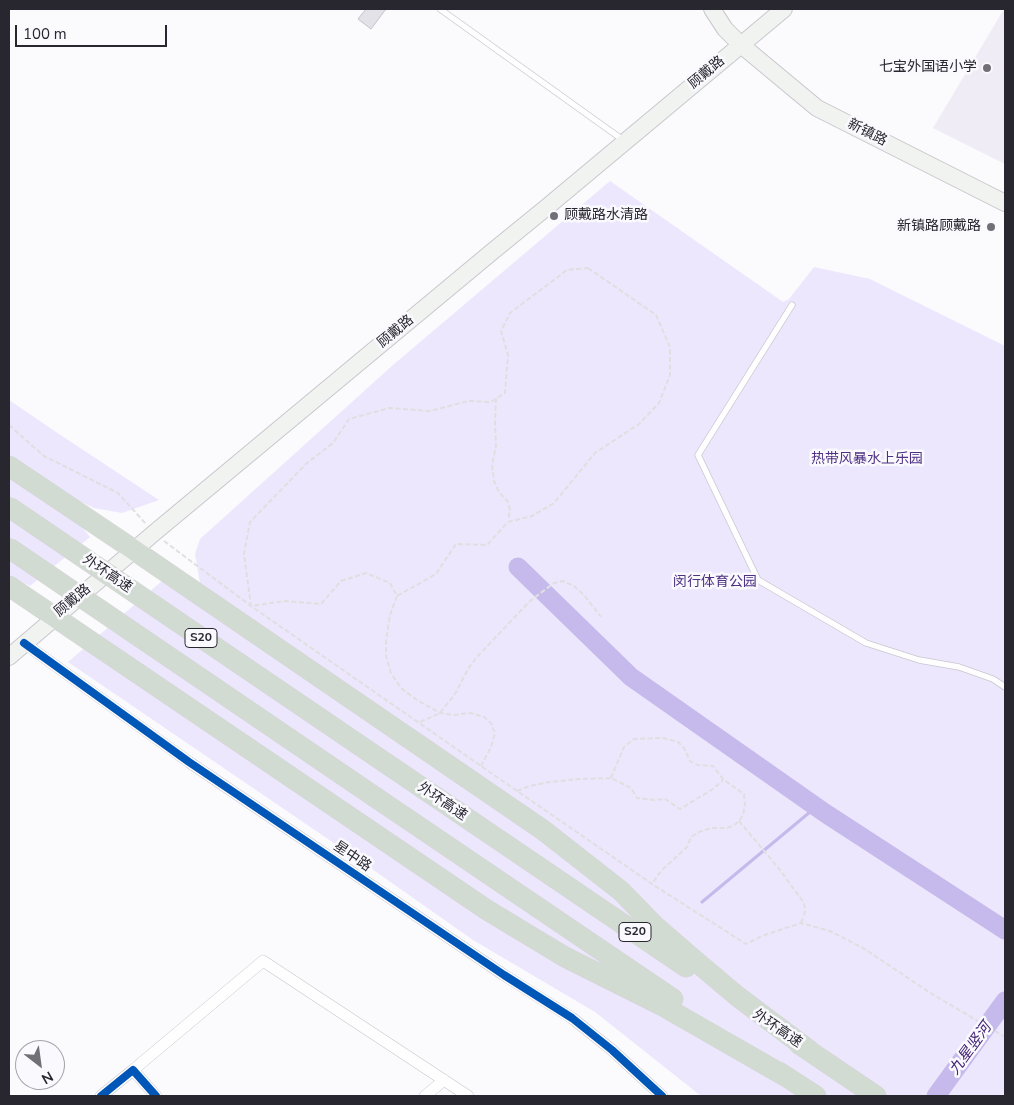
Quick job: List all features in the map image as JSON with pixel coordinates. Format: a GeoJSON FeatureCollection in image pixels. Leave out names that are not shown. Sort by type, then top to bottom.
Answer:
{"type":"FeatureCollection","features":[{"type":"Feature","properties":{"kind":"highway"},"geometry":{"type":"LineString","coordinates":[[9,466],[543,830],[621,891],[655,926],[737,996],[810,1052]]}},
{"type":"Feature","properties":{"kind":"highway","name":"外环高速"},"geometry":{"type":"LineString","coordinates":[[9,507],[876,1096]]}},
{"type":"Feature","properties":{"kind":"highway","name":"S20"},"geometry":{"type":"LineString","coordinates":[[9,548],[816,1096]]}},
{"type":"Feature","properties":{"kind":"highway"},"geometry":{"type":"LineString","coordinates":[[9,586],[527,936],[661,1005],[790,1079]]}},
{"type":"Feature","properties":{"kind":"main road","name":"新镇路"},"geometry":{"type":"LineString","coordinates":[[712,9],[725,28],[740,44],[817,108],[1005,203]]}},
{"type":"Feature","properties":{"kind":"main road"},"geometry":{"type":"LineString","coordinates":[[724,9],[733,23],[740,44]]}},
{"type":"Feature","properties":{"kind":"main road","name":"顾戴路"},"geometry":{"type":"LineString","coordinates":[[9,657],[154,533],[784,9]]}},
{"type":"Feature","properties":{"kind":"street","name":"星中路"},"geometry":{"type":"LineString","coordinates":[[24,644],[189,762],[504,975],[572,1018],[612,1050],[662,1096]]}},
{"type":"Feature","properties":{"kind":"street"},"geometry":{"type":"LineString","coordinates":[[101,1096],[263,961],[468,1096]]}},
{"type":"Feature","properties":{"kind":"street"},"geometry":{"type":"LineString","coordinates":[[133,1070],[156,1096]]}},
{"type":"Feature","properties":{"kind":"street"},"geometry":{"type":"LineString","coordinates":[[425,1096],[444,1080]]}},
{"type":"Feature","properties":{"kind":"lane"},"geometry":{"type":"LineString","coordinates":[[440,9],[625,142]]}},
{"type":"Feature","properties":{"kind":"lane"},"geometry":{"type":"LineString","coordinates":[[792,305],[698,455],[758,580],[866,644],[919,660],[958,667],[993,679],[1005,687]]}},
{"type":"Feature","properties":{"kind":"path"},"geometry":{"type":"LineString","coordinates":[[251,606],[244,554],[250,522],[306,464],[333,443],[349,419],[389,408],[430,410],[468,401],[491,402],[505,393],[508,355],[501,330],[510,313],[567,270],[588,268],[656,315],[670,347],[670,375],[659,403],[639,424],[595,453],[554,503],[532,516],[508,522]]}},
{"type":"Feature","properties":{"kind":"path"},"geometry":{"type":"LineString","coordinates":[[482,766],[495,733],[491,723],[484,717],[471,713],[453,715],[440,713],[401,688],[391,673],[386,656],[386,641],[390,615],[397,596],[436,574],[456,544],[487,545],[508,522],[510,510],[508,502],[499,492],[494,481],[492,465],[496,446],[496,398]]}},
{"type":"Feature","properties":{"kind":"path"},"geometry":{"type":"LineString","coordinates":[[9,426],[44,456],[118,493],[154,533],[251,606],[652,884],[746,944],[762,936],[801,923],[830,930],[863,948],[932,994],[1005,1037]]}},
{"type":"Feature","properties":{"kind":"path"},"geometry":{"type":"LineString","coordinates":[[251,606],[285,601],[320,604],[341,581],[366,573],[390,583],[397,596]]}},
{"type":"Feature","properties":{"kind":"path"},"geometry":{"type":"LineString","coordinates":[[420,722],[440,713],[476,658],[530,601],[554,582],[563,581],[574,586],[584,595],[600,617]]}},
{"type":"Feature","properties":{"kind":"path"},"geometry":{"type":"LineString","coordinates":[[611,778],[624,747],[634,739],[663,738],[678,742],[684,748],[690,762],[697,765],[713,766],[724,780],[744,794],[746,805],[739,821],[733,826],[711,828],[691,837],[687,847],[661,871],[652,884]]}},
{"type":"Feature","properties":{"kind":"path"},"geometry":{"type":"LineString","coordinates":[[517,791],[550,782],[611,778],[631,788],[638,798],[665,799],[680,809],[714,789],[724,780]]}},
{"type":"Feature","properties":{"kind":"path"},"geometry":{"type":"LineString","coordinates":[[739,821],[780,870],[804,903],[805,912],[801,923]]}},
{"type":"Feature","properties":{"kind":"shaded area","name":"七宝外国语小学"},"geometry":{"type":"Polygon","coordinates":[[[1005,9],[1005,164],[933,128],[1005,9]]]}},
{"type":"Feature","properties":{"kind":"green space","name":"闵行体育公园"},"geometry":{"type":"Polygon","coordinates":[[[610,181],[783,302],[789,299],[814,267],[870,279],[1005,346],[1005,1096],[701,1096],[595,1012],[473,940],[68,662],[177,568],[200,583],[195,554],[200,539],[393,365],[610,181]]]}},
{"type":"Feature","properties":{"kind":"green space"},"geometry":{"type":"Polygon","coordinates":[[[9,400],[159,500],[122,513],[94,508],[72,498],[9,456],[9,400]]]}},
{"type":"Feature","properties":{"kind":"green space"},"geometry":{"type":"Polygon","coordinates":[[[9,478],[81,526],[90,537],[30,586],[9,576],[9,478]]]}},
{"type":"Feature","properties":{"kind":"building"},"geometry":{"type":"Polygon","coordinates":[[[366,9],[386,9],[371,29],[358,19],[366,9]]]}},
{"type":"Feature","properties":{"kind":"waterway"},"geometry":{"type":"LineString","coordinates":[[518,567],[631,677],[825,813],[1005,930]]}},
{"type":"Feature","properties":{"kind":"waterway"},"geometry":{"type":"LineString","coordinates":[[702,902],[816,807]]}},
{"type":"Feature","properties":{"kind":"waterway","name":"九星竖河"},"geometry":{"type":"LineString","coordinates":[[936,1096],[1005,1001]]}},
{"type":"Feature","properties":{"kind":"cycle path"},"geometry":{"type":"LineString","coordinates":[[24,643],[189,762],[504,975],[572,1018],[612,1050],[662,1096]]}},
{"type":"Feature","properties":{"kind":"cycle path"},"geometry":{"type":"LineString","coordinates":[[101,1096],[133,1070],[156,1096]]}},
{"type":"Feature","properties":{"kind":"place","name":"七宝外国语小学"},"geometry":{"type":"Point","coordinates":[987,68]}},
{"type":"Feature","properties":{"kind":"place","name":"顾戴路水清路"},"geometry":{"type":"Point","coordinates":[554,216]}},
{"type":"Feature","properties":{"kind":"place","name":"新镇路顾戴路"},"geometry":{"type":"Point","coordinates":[991,227]}},
{"type":"Feature","properties":{"kind":"park label","name":"热带风暴水上乐园"},"geometry":{"type":"Point","coordinates":[867,460]}}]}
